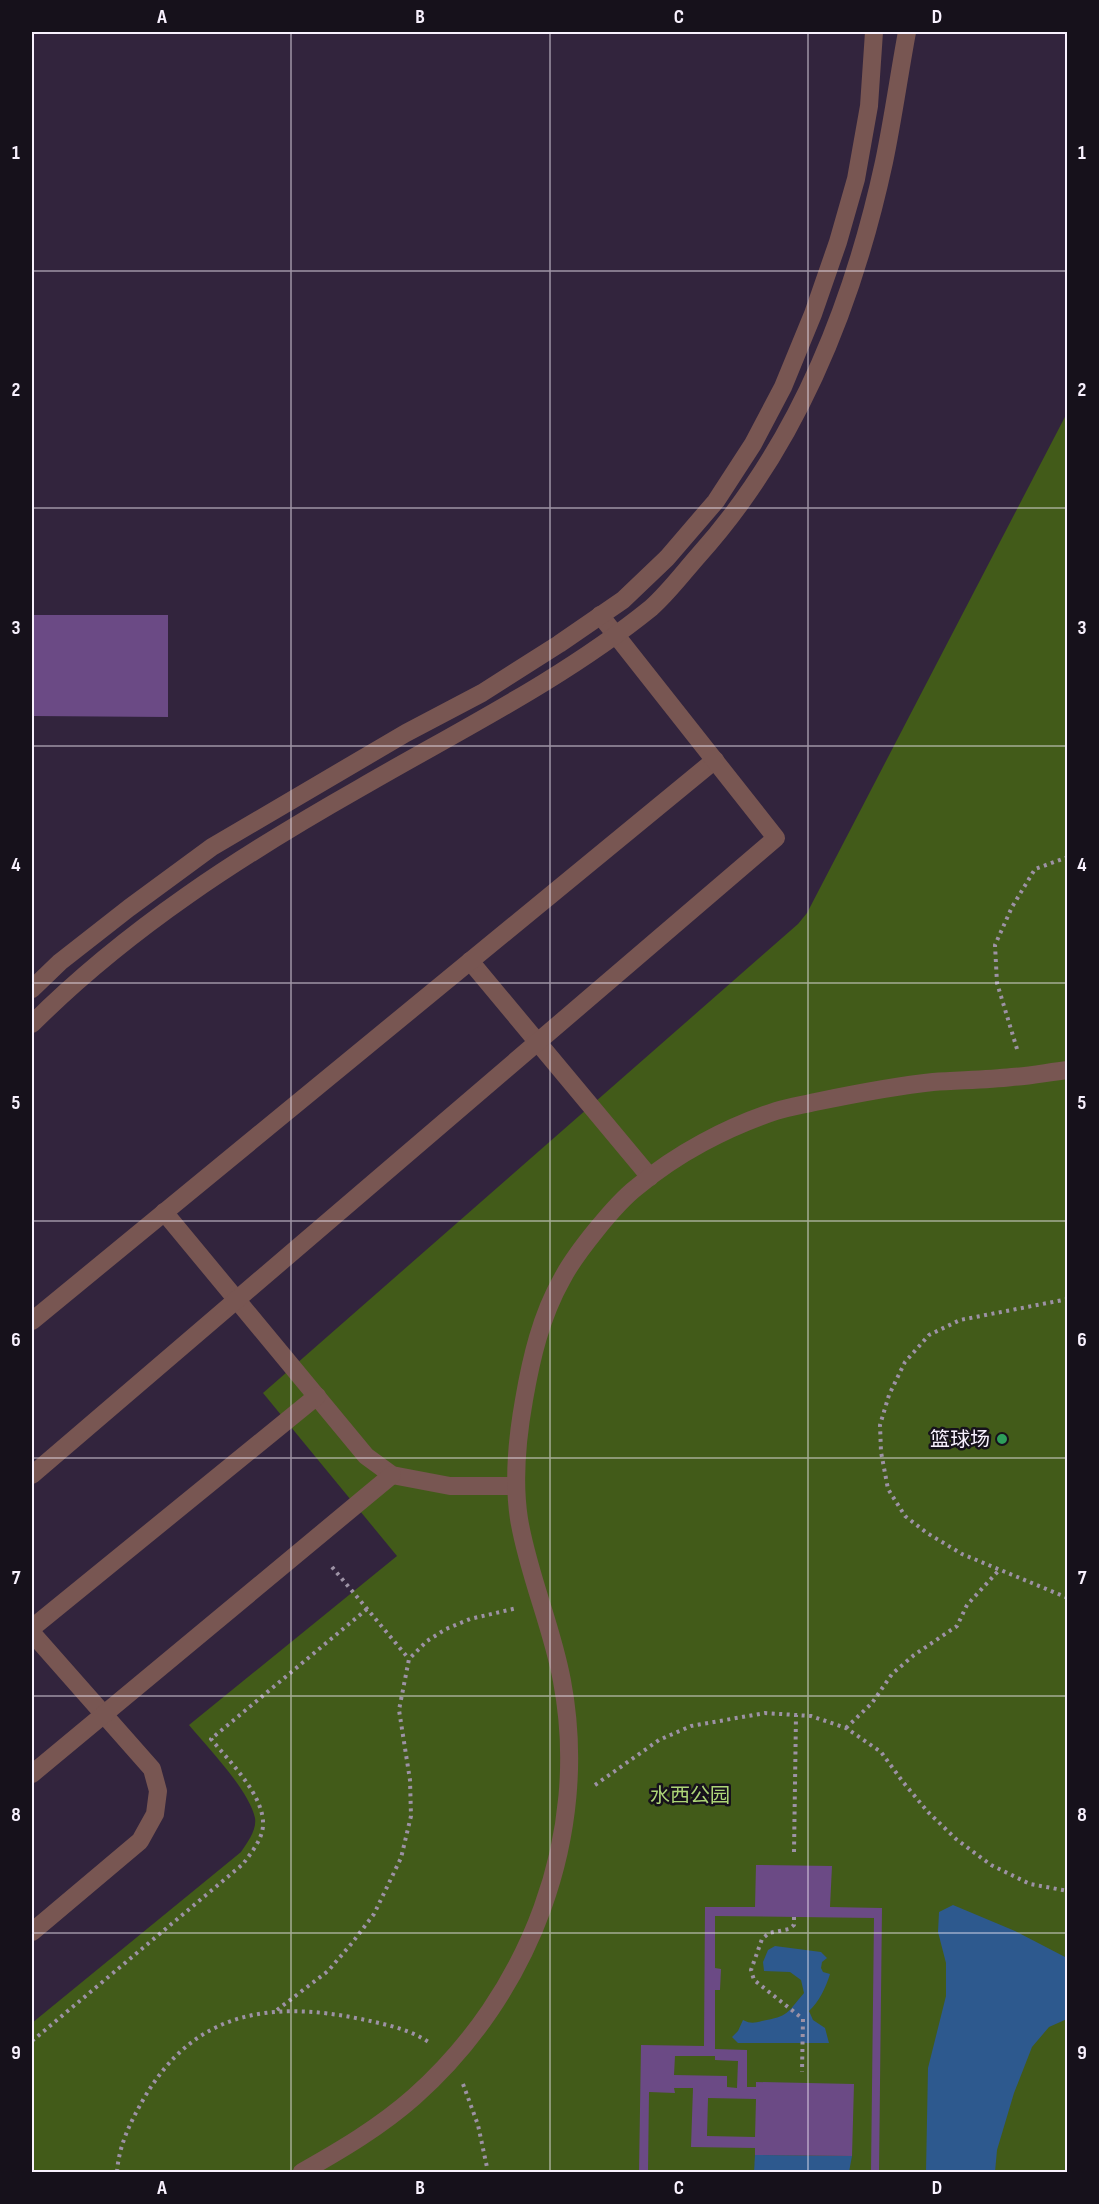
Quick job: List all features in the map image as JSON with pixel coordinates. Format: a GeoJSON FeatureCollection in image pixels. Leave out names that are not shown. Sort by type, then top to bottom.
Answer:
{"type":"FeatureCollection","features":[{"type":"Feature","properties":{"kind":"street"},"geometry":{"type":"LineString","coordinates":[[32,989],[60,962],[212,847],[406,734],[482,693],[623,600],[667,558],[716,501],[753,444],[783,387],[813,314],[838,242],[856,179],[869,106],[874,32]]}},
{"type":"Feature","properties":{"kind":"street"},"geometry":{"type":"LineString","coordinates":[[32,1024],[89,970],[144,926],[231,864],[585,658],[654,605],[728,523],[774,450],[810,386],[834,329],[870,221],[884,161],[907,32]]}},
{"type":"Feature","properties":{"kind":"street"},"geometry":{"type":"LineString","coordinates":[[32,1475],[776,838],[600,615]]}},
{"type":"Feature","properties":{"kind":"street"},"geometry":{"type":"LineString","coordinates":[[32,1321],[715,760]]}},
{"type":"Feature","properties":{"kind":"street"},"geometry":{"type":"LineString","coordinates":[[470,961],[650,1177]]}},
{"type":"Feature","properties":{"kind":"street"},"geometry":{"type":"LineString","coordinates":[[302,2172],[379,2125],[413,2098],[452,2058],[489,2013],[535,1930],[553,1881],[563,1836],[570,1781],[568,1726],[562,1679],[519,1520],[516,1486],[517,1447],[532,1359],[545,1318],[562,1278],[594,1234],[634,1188],[701,1145],[739,1126],[777,1111],[861,1092],[933,1082],[1026,1076],[1068,1070]]}},
{"type":"Feature","properties":{"kind":"street"},"geometry":{"type":"LineString","coordinates":[[164,1212],[366,1456],[392,1475],[450,1486],[516,1486]]}},
{"type":"Feature","properties":{"kind":"street"},"geometry":{"type":"LineString","coordinates":[[32,1932],[140,1841],[155,1814],[158,1791],[152,1769],[32,1630],[317,1396]]}},
{"type":"Feature","properties":{"kind":"street"},"geometry":{"type":"LineString","coordinates":[[32,1774],[392,1475]]}},
{"type":"Feature","properties":{"kind":"path"},"geometry":{"type":"LineString","coordinates":[[1026,1076],[1006,1018],[997,983],[995,945],[1012,907],[1035,869],[1068,857]]}},
{"type":"Feature","properties":{"kind":"path"},"geometry":{"type":"LineString","coordinates":[[1068,1299],[960,1320],[929,1335],[905,1362],[889,1395],[880,1425],[881,1452],[888,1489],[905,1516],[927,1533],[962,1554],[1068,1598]]}},
{"type":"Feature","properties":{"kind":"path"},"geometry":{"type":"LineString","coordinates":[[332,1567],[409,1659]]}},
{"type":"Feature","properties":{"kind":"path"},"geometry":{"type":"LineString","coordinates":[[846,1728],[872,1703],[892,1674],[914,1655],[957,1626],[966,1605],[1000,1569]]}},
{"type":"Feature","properties":{"kind":"path"},"geometry":{"type":"LineString","coordinates":[[276,2010],[328,1971],[352,1943],[374,1914],[401,1858],[411,1816],[410,1780],[399,1710],[409,1659],[427,1641],[470,1618],[540,1604]]}},
{"type":"Feature","properties":{"kind":"path"},"geometry":{"type":"LineString","coordinates":[[32,2041],[243,1864],[256,1845],[263,1826],[259,1803],[243,1778],[211,1739],[367,1609]]}},
{"type":"Feature","properties":{"kind":"path"},"geometry":{"type":"LineString","coordinates":[[568,1793],[599,1784],[658,1740],[691,1726],[765,1713],[811,1716],[846,1728],[881,1752],[928,1812],[956,1839],[991,1865],[1030,1884],[1068,1891]]}},
{"type":"Feature","properties":{"kind":"path"},"geometry":{"type":"LineString","coordinates":[[794,1852],[796,1715]]}},
{"type":"Feature","properties":{"kind":"path"},"geometry":{"type":"LineString","coordinates":[[794,1917],[794,1925],[789,1929],[769,1933],[762,1939],[751,1970],[754,1980],[803,2019],[802,2072]]}},
{"type":"Feature","properties":{"kind":"path"},"geometry":{"type":"LineString","coordinates":[[117,2172],[118,2159],[127,2129],[148,2091],[173,2059],[198,2036],[241,2017],[276,2010],[337,2014],[380,2023],[421,2037],[452,2058],[477,2125],[488,2172]]}},
{"type":"Feature","properties":{"kind":"green space","name":"水西公园"},"geometry":{"type":"Polygon","coordinates":[[[1067,413],[1067,2172],[32,2172],[32,2023],[241,1852],[253,1832],[255,1818],[245,1795],[189,1725],[397,1556],[263,1393],[798,924],[807,913],[1067,413]]]}},
{"type":"Feature","properties":{"kind":"water"},"geometry":{"type":"Polygon","coordinates":[[[953,1905],[1015,1931],[1067,1958],[1067,2019],[1049,2027],[1032,2047],[1014,2093],[997,2150],[995,2172],[926,2172],[928,2068],[946,1996],[946,1963],[938,1932],[939,1912],[953,1905]]]}},
{"type":"Feature","properties":{"kind":"water"},"geometry":{"type":"Polygon","coordinates":[[[775,1946],[821,1952],[827,1958],[822,1962],[821,1968],[823,1972],[830,1974],[819,1999],[809,2011],[813,2020],[825,2028],[829,2043],[738,2043],[732,2037],[743,2020],[755,2023],[782,2015],[790,2010],[804,1993],[801,1980],[790,1972],[764,1971],[763,1962],[768,1950],[775,1946]]]}},
{"type":"Feature","properties":{"kind":"water"},"geometry":{"type":"Polygon","coordinates":[[[755,2155],[852,2156],[849,2172],[754,2172],[755,2155]]]}},
{"type":"Feature","properties":{"kind":"building"},"geometry":{"type":"Polygon","coordinates":[[[32,615],[168,615],[168,717],[32,716],[32,615]]]}},
{"type":"Feature","properties":{"kind":"building"},"geometry":{"type":"Polygon","coordinates":[[[756,1865],[832,1866],[830,1907],[882,1908],[879,2172],[871,2172],[874,1918],[715,1916],[715,1968],[721,1969],[720,1990],[715,1990],[715,2049],[747,2050],[747,2087],[756,2087],[756,2082],[854,2084],[852,2156],[755,2155],[755,2148],[691,2147],[693,2088],[674,2088],[675,2093],[649,2092],[648,2172],[639,2172],[641,2045],[704,2046],[705,1907],[755,1907],[756,1865]],[[675,2056],[674,2075],[727,2076],[727,2087],[737,2088],[738,2061],[715,2060],[715,2056],[675,2056]],[[708,2098],[707,2136],[755,2137],[756,2099],[708,2098]]]}},
{"type":"Feature","properties":{"kind":"place","name":"篮球场"},"geometry":{"type":"Point","coordinates":[1002,1439]}}]}
